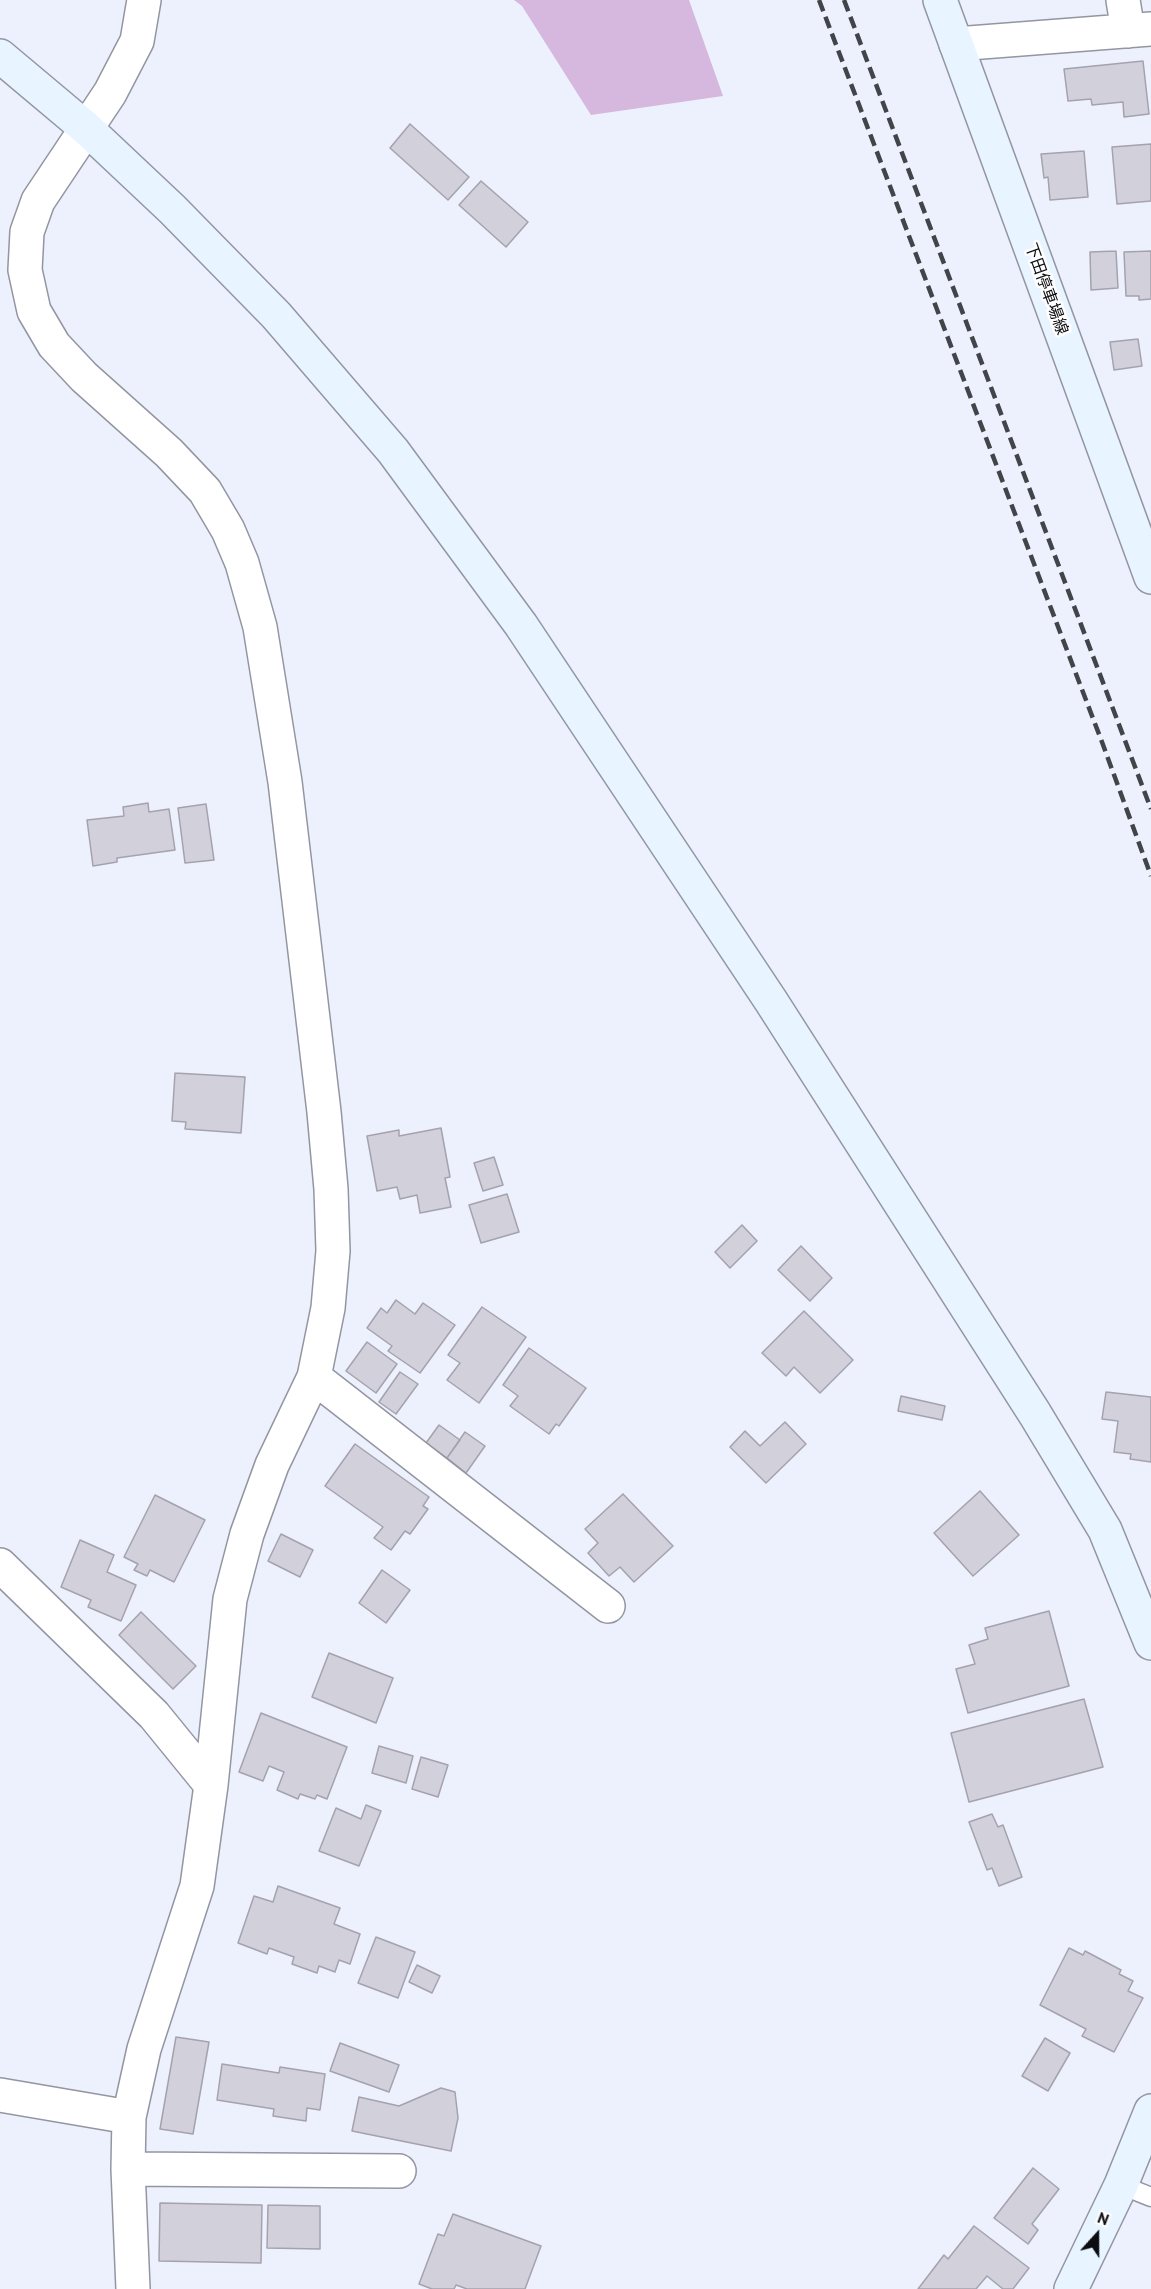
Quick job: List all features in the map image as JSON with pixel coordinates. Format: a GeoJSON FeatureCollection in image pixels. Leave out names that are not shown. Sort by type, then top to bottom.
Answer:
{"type":"FeatureCollection","features":[{"type":"Feature","properties":{"kind":"street"},"geometry":{"type":"LineString","coordinates":[[133,2289],[128,2169],[129,2117],[144,2049],[197,1886],[211,1785],[230,1599],[247,1534],[272,1465],[314,1377],[328,1308],[333,1251],[331,1189],[287,794],[260,627],[242,563],[228,530],[205,491],[169,453],[84,377],[54,345],[34,311],[25,270],[27,232],[38,201],[110,93],[136,41],[144,0]]}},
{"type":"Feature","properties":{"kind":"street","name":"下田停車場線"},"geometry":{"type":"LineString","coordinates":[[940,0],[1151,577]]}},
{"type":"Feature","properties":{"kind":"street"},"geometry":{"type":"LineString","coordinates":[[957,44],[1134,20]]}},
{"type":"Feature","properties":{"kind":"street"},"geometry":{"type":"LineString","coordinates":[[0,56],[87,129],[172,209],[276,315],[393,451],[522,626],[765,991],[1035,1414],[1105,1530],[1151,1643]]}},
{"type":"Feature","properties":{"kind":"street"},"geometry":{"type":"LineString","coordinates":[[314,1377],[608,1606]]}},
{"type":"Feature","properties":{"kind":"street"},"geometry":{"type":"LineString","coordinates":[[0,1565],[154,1715],[211,1785]]}},
{"type":"Feature","properties":{"kind":"street"},"geometry":{"type":"LineString","coordinates":[[0,2095],[129,2117]]}},
{"type":"Feature","properties":{"kind":"street"},"geometry":{"type":"LineString","coordinates":[[1071,2289],[1121,2185],[1151,2111]]}},
{"type":"Feature","properties":{"kind":"street"},"geometry":{"type":"LineString","coordinates":[[128,2169],[399,2171]]}},
{"type":"Feature","properties":{"kind":"lane"},"geometry":{"type":"LineString","coordinates":[[1121,2185],[1151,2197]]}},
{"type":"Feature","properties":{"kind":"shaded area"},"geometry":{"type":"Polygon","coordinates":[[[514,0],[689,0],[723,96],[591,115],[522,6],[514,0]]]}},
{"type":"Feature","properties":{"kind":"building"},"geometry":{"type":"Polygon","coordinates":[[[1143,61],[1149,114],[1124,117],[1123,102],[1092,105],[1091,99],[1068,101],[1064,69],[1143,61]]]}},
{"type":"Feature","properties":{"kind":"building"},"geometry":{"type":"Polygon","coordinates":[[[410,124],[469,177],[448,200],[390,148],[410,124]]]}},
{"type":"Feature","properties":{"kind":"building"},"geometry":{"type":"Polygon","coordinates":[[[1151,144],[1151,201],[1117,204],[1112,147],[1151,144]]]}},
{"type":"Feature","properties":{"kind":"building"},"geometry":{"type":"Polygon","coordinates":[[[1084,151],[1088,197],[1050,200],[1048,177],[1044,178],[1041,154],[1084,151]]]}},
{"type":"Feature","properties":{"kind":"building"},"geometry":{"type":"Polygon","coordinates":[[[481,181],[528,222],[506,247],[459,205],[481,181]]]}},
{"type":"Feature","properties":{"kind":"building"},"geometry":{"type":"Polygon","coordinates":[[[1116,251],[1118,288],[1091,290],[1090,252],[1116,251]]]}},
{"type":"Feature","properties":{"kind":"building"},"geometry":{"type":"Polygon","coordinates":[[[1151,251],[1151,299],[1139,300],[1139,296],[1126,296],[1124,252],[1151,251]]]}},
{"type":"Feature","properties":{"kind":"building"},"geometry":{"type":"Polygon","coordinates":[[[1138,339],[1142,366],[1114,370],[1110,342],[1138,339]]]}},
{"type":"Feature","properties":{"kind":"building"},"geometry":{"type":"Polygon","coordinates":[[[148,803],[149,812],[169,809],[175,850],[117,858],[117,862],[93,866],[87,820],[124,816],[123,807],[148,803]]]}},
{"type":"Feature","properties":{"kind":"building"},"geometry":{"type":"Polygon","coordinates":[[[206,804],[214,860],[185,863],[178,808],[206,804]]]}},
{"type":"Feature","properties":{"kind":"building"},"geometry":{"type":"Polygon","coordinates":[[[175,1073],[245,1077],[241,1133],[185,1129],[186,1122],[172,1121],[175,1073]]]}},
{"type":"Feature","properties":{"kind":"building"},"geometry":{"type":"Polygon","coordinates":[[[441,1128],[450,1177],[445,1178],[451,1207],[420,1213],[417,1195],[400,1199],[397,1187],[377,1191],[367,1136],[399,1130],[399,1136],[441,1128]]]}},
{"type":"Feature","properties":{"kind":"building"},"geometry":{"type":"Polygon","coordinates":[[[494,1157],[503,1185],[483,1191],[474,1163],[494,1157]]]}},
{"type":"Feature","properties":{"kind":"building"},"geometry":{"type":"Polygon","coordinates":[[[507,1194],[519,1232],[481,1243],[469,1205],[507,1194]]]}},
{"type":"Feature","properties":{"kind":"building"},"geometry":{"type":"Polygon","coordinates":[[[742,1225],[757,1241],[730,1268],[715,1252],[742,1225]]]}},
{"type":"Feature","properties":{"kind":"building"},"geometry":{"type":"Polygon","coordinates":[[[801,1246],[832,1278],[810,1301],[778,1270],[801,1246]]]}},
{"type":"Feature","properties":{"kind":"building"},"geometry":{"type":"Polygon","coordinates":[[[396,1300],[415,1314],[423,1303],[455,1325],[420,1373],[388,1351],[392,1346],[367,1328],[381,1308],[387,1313],[396,1300]]]}},
{"type":"Feature","properties":{"kind":"building"},"geometry":{"type":"Polygon","coordinates":[[[482,1307],[526,1337],[479,1403],[447,1380],[460,1363],[448,1355],[482,1307]]]}},
{"type":"Feature","properties":{"kind":"building"},"geometry":{"type":"Polygon","coordinates":[[[804,1311],[853,1360],[820,1393],[794,1367],[786,1376],[762,1353],[804,1311]]]}},
{"type":"Feature","properties":{"kind":"building"},"geometry":{"type":"Polygon","coordinates":[[[367,1342],[397,1364],[376,1393],[346,1371],[367,1342]]]}},
{"type":"Feature","properties":{"kind":"building"},"geometry":{"type":"Polygon","coordinates":[[[529,1348],[586,1388],[559,1426],[556,1424],[549,1434],[510,1406],[518,1396],[503,1385],[529,1348]]]}},
{"type":"Feature","properties":{"kind":"building"},"geometry":{"type":"Polygon","coordinates":[[[400,1372],[418,1384],[396,1414],[379,1402],[400,1372]]]}},
{"type":"Feature","properties":{"kind":"building"},"geometry":{"type":"Polygon","coordinates":[[[1106,1392],[1151,1397],[1151,1462],[1130,1459],[1131,1454],[1114,1452],[1118,1421],[1102,1419],[1106,1392]]]}},
{"type":"Feature","properties":{"kind":"building"},"geometry":{"type":"Polygon","coordinates":[[[901,1396],[945,1406],[942,1420],[898,1411],[901,1396]]]}},
{"type":"Feature","properties":{"kind":"building"},"geometry":{"type":"Polygon","coordinates":[[[785,1422],[806,1444],[766,1483],[730,1447],[745,1431],[760,1446],[785,1422]]]}},
{"type":"Feature","properties":{"kind":"building"},"geometry":{"type":"Polygon","coordinates":[[[439,1425],[460,1440],[447,1458],[426,1443],[439,1425]]]}},
{"type":"Feature","properties":{"kind":"building"},"geometry":{"type":"Polygon","coordinates":[[[465,1432],[485,1446],[466,1473],[447,1458],[465,1432]]]}},
{"type":"Feature","properties":{"kind":"building"},"geometry":{"type":"Polygon","coordinates":[[[355,1444],[429,1497],[423,1506],[428,1509],[410,1534],[405,1531],[391,1550],[374,1538],[383,1527],[325,1486],[355,1444]]]}},
{"type":"Feature","properties":{"kind":"building"},"geometry":{"type":"Polygon","coordinates":[[[980,1491],[1019,1535],[973,1576],[934,1533],[980,1491]]]}},
{"type":"Feature","properties":{"kind":"building"},"geometry":{"type":"Polygon","coordinates":[[[623,1494],[673,1546],[634,1582],[620,1567],[609,1576],[588,1553],[598,1543],[585,1529],[623,1494]]]}},
{"type":"Feature","properties":{"kind":"building"},"geometry":{"type":"Polygon","coordinates":[[[155,1495],[205,1520],[174,1582],[150,1570],[147,1576],[134,1570],[138,1564],[124,1557],[155,1495]]]}},
{"type":"Feature","properties":{"kind":"building"},"geometry":{"type":"Polygon","coordinates":[[[281,1534],[313,1550],[300,1577],[268,1561],[281,1534]]]}},
{"type":"Feature","properties":{"kind":"building"},"geometry":{"type":"Polygon","coordinates":[[[80,1540],[114,1555],[107,1572],[136,1585],[121,1621],[88,1607],[91,1600],[61,1587],[80,1540]]]}},
{"type":"Feature","properties":{"kind":"building"},"geometry":{"type":"Polygon","coordinates":[[[382,1570],[410,1590],[386,1623],[359,1603],[382,1570]]]}},
{"type":"Feature","properties":{"kind":"building"},"geometry":{"type":"Polygon","coordinates":[[[1049,1611],[1069,1686],[968,1713],[956,1669],[975,1664],[969,1645],[988,1639],[985,1628],[1049,1611]]]}},
{"type":"Feature","properties":{"kind":"building"},"geometry":{"type":"Polygon","coordinates":[[[141,1612],[196,1666],[173,1689],[119,1635],[141,1612]]]}},
{"type":"Feature","properties":{"kind":"building"},"geometry":{"type":"Polygon","coordinates":[[[329,1653],[393,1678],[376,1723],[312,1697],[329,1653]]]}},
{"type":"Feature","properties":{"kind":"building"},"geometry":{"type":"Polygon","coordinates":[[[1084,1699],[1103,1767],[969,1802],[951,1733],[1084,1699]]]}},
{"type":"Feature","properties":{"kind":"building"},"geometry":{"type":"Polygon","coordinates":[[[261,1713],[347,1747],[327,1799],[317,1795],[315,1799],[300,1794],[298,1799],[277,1790],[284,1772],[269,1766],[263,1781],[239,1772],[261,1713]]]}},
{"type":"Feature","properties":{"kind":"building"},"geometry":{"type":"Polygon","coordinates":[[[379,1746],[413,1756],[406,1783],[372,1773],[379,1746]]]}},
{"type":"Feature","properties":{"kind":"building"},"geometry":{"type":"Polygon","coordinates":[[[421,1757],[448,1765],[438,1797],[412,1789],[421,1757]]]}},
{"type":"Feature","properties":{"kind":"building"},"geometry":{"type":"Polygon","coordinates":[[[366,1805],[381,1811],[359,1866],[319,1851],[336,1808],[361,1819],[366,1805]]]}},
{"type":"Feature","properties":{"kind":"building"},"geometry":{"type":"Polygon","coordinates":[[[992,1814],[998,1827],[1003,1825],[1022,1877],[999,1886],[992,1868],[987,1870],[969,1822],[992,1814]]]}},
{"type":"Feature","properties":{"kind":"building"},"geometry":{"type":"Polygon","coordinates":[[[278,1886],[340,1908],[334,1924],[360,1934],[350,1964],[339,1960],[335,1972],[319,1966],[317,1973],[292,1964],[294,1957],[269,1948],[267,1954],[238,1943],[254,1896],[273,1902],[278,1886]]]}},
{"type":"Feature","properties":{"kind":"building"},"geometry":{"type":"Polygon","coordinates":[[[376,1937],[415,1952],[398,1998],[358,1983],[376,1937]]]}},
{"type":"Feature","properties":{"kind":"building"},"geometry":{"type":"Polygon","coordinates":[[[1069,1948],[1083,1955],[1085,1951],[1121,1970],[1119,1974],[1133,1981],[1128,1991],[1143,1998],[1114,2052],[1082,2036],[1086,2029],[1040,2005],[1069,1948]]]}},
{"type":"Feature","properties":{"kind":"building"},"geometry":{"type":"Polygon","coordinates":[[[417,1965],[440,1976],[432,1993],[409,1982],[417,1965]]]}},
{"type":"Feature","properties":{"kind":"building"},"geometry":{"type":"Polygon","coordinates":[[[176,2037],[209,2042],[193,2134],[160,2129],[176,2037]]]}},
{"type":"Feature","properties":{"kind":"building"},"geometry":{"type":"Polygon","coordinates":[[[1045,2038],[1070,2053],[1048,2091],[1022,2076],[1045,2038]]]}},
{"type":"Feature","properties":{"kind":"building"},"geometry":{"type":"Polygon","coordinates":[[[340,2043],[399,2065],[389,2092],[330,2071],[340,2043]]]}},
{"type":"Feature","properties":{"kind":"building"},"geometry":{"type":"Polygon","coordinates":[[[222,2064],[279,2073],[280,2067],[325,2074],[320,2110],[307,2108],[306,2121],[273,2116],[274,2109],[217,2100],[222,2064]]]}},
{"type":"Feature","properties":{"kind":"building"},"geometry":{"type":"Polygon","coordinates":[[[441,2088],[455,2092],[458,2118],[451,2151],[352,2131],[359,2097],[399,2106],[441,2088]]]}},
{"type":"Feature","properties":{"kind":"building"},"geometry":{"type":"Polygon","coordinates":[[[1033,2168],[1059,2189],[1032,2224],[1038,2230],[1028,2244],[994,2218],[1033,2168]]]}},
{"type":"Feature","properties":{"kind":"building"},"geometry":{"type":"Polygon","coordinates":[[[160,2203],[262,2205],[261,2263],[159,2261],[160,2203]]]}},
{"type":"Feature","properties":{"kind":"building"},"geometry":{"type":"Polygon","coordinates":[[[268,2205],[320,2206],[320,2249],[267,2248],[268,2205]]]}},
{"type":"Feature","properties":{"kind":"building"},"geometry":{"type":"Polygon","coordinates":[[[453,2214],[541,2246],[525,2289],[467,2289],[456,2285],[454,2289],[432,2289],[419,2284],[438,2234],[444,2236],[453,2214]]]}},
{"type":"Feature","properties":{"kind":"building"},"geometry":{"type":"Polygon","coordinates":[[[974,2226],[1029,2268],[1013,2289],[1003,2289],[987,2276],[976,2289],[918,2289],[944,2255],[948,2259],[974,2226]]]}},
{"type":"Feature","properties":{"kind":"railway"},"geometry":{"type":"LineString","coordinates":[[819,0],[1151,876]]}},
{"type":"Feature","properties":{"kind":"railway"},"geometry":{"type":"LineString","coordinates":[[844,0],[1151,809]]}}]}
